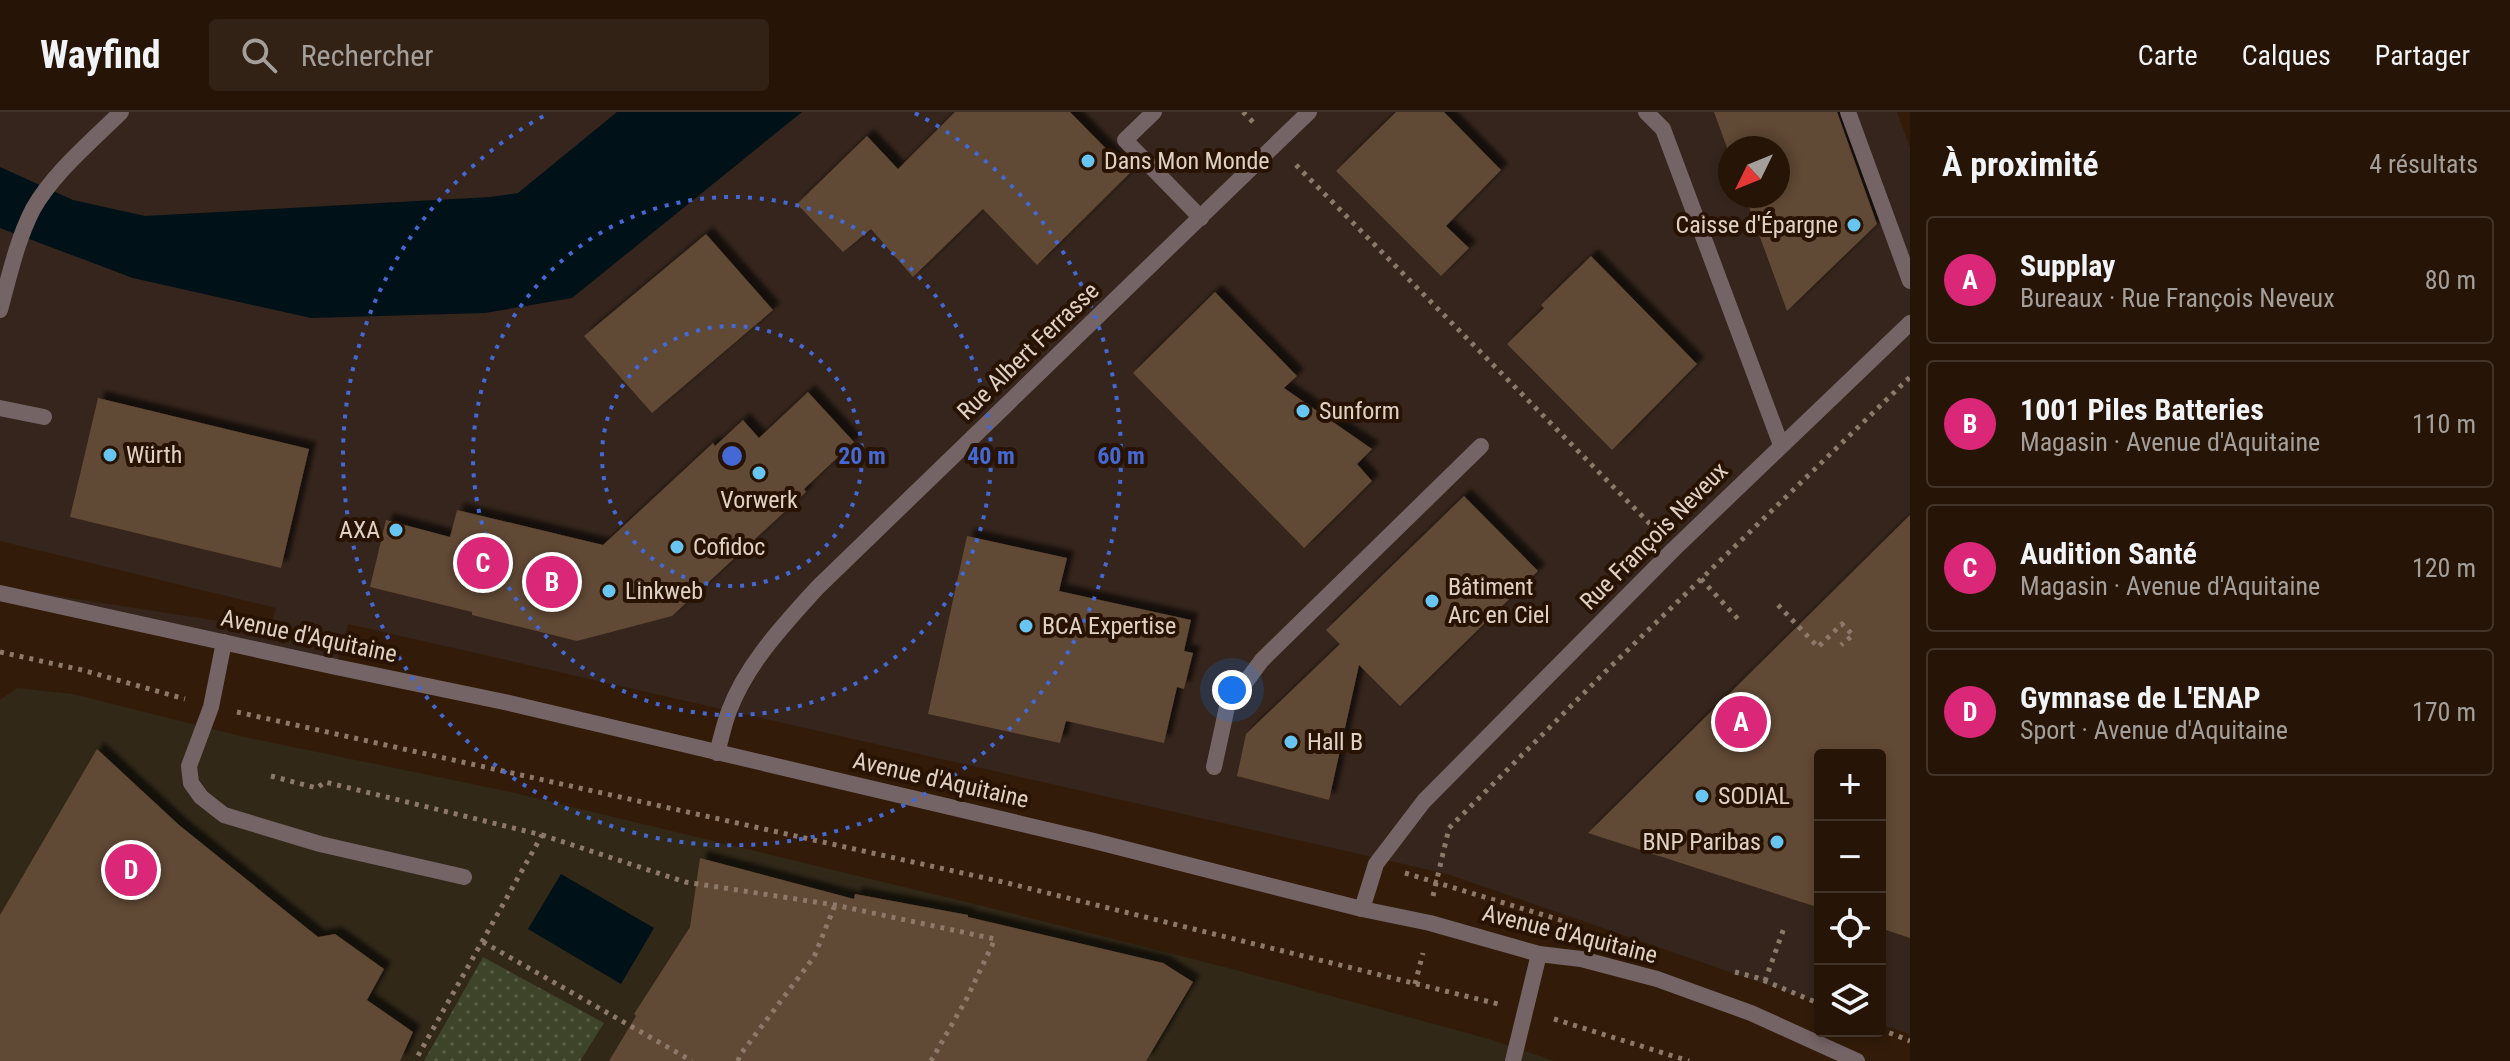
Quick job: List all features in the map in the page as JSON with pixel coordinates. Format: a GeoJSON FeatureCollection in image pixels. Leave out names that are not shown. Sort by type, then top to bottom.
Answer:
{"type":"FeatureCollection","features":[{"type":"Feature","properties":{"kind":"street"},"geometry":{"type":"LineString","coordinates":[[0,310],[16,253],[34,209],[62,171],[121,112]]}},
{"type":"Feature","properties":{"kind":"street"},"geometry":{"type":"LineString","coordinates":[[1154,112],[1125,140],[1201,218]]}},
{"type":"Feature","properties":{"kind":"street","name":"Rue Albert Ferrasse"},"geometry":{"type":"LineString","coordinates":[[717,753],[729,711],[750,669],[770,640],[817,588],[1309,112]]}},
{"type":"Feature","properties":{"kind":"street"},"geometry":{"type":"LineString","coordinates":[[1646,112],[1663,129],[1781,445]]}},
{"type":"Feature","properties":{"kind":"street"},"geometry":{"type":"LineString","coordinates":[[1848,112],[1910,281]]}},
{"type":"Feature","properties":{"kind":"street","name":"Rue François Neveux"},"geometry":{"type":"LineString","coordinates":[[1362,909],[1376,864],[1424,801],[1674,549],[1910,323]]}},
{"type":"Feature","properties":{"kind":"street"},"geometry":{"type":"LineString","coordinates":[[0,408],[44,417]]}},
{"type":"Feature","properties":{"kind":"street"},"geometry":{"type":"LineString","coordinates":[[1214,767],[1227,707],[1262,660],[1481,446]]}},
{"type":"Feature","properties":{"kind":"street","name":"Avenue d'Aquitaine"},"geometry":{"type":"LineString","coordinates":[[0,593],[509,703],[1094,841],[1362,909],[1430,923],[1539,954],[1581,959],[1657,979],[1751,1013],[1857,1061]]}},
{"type":"Feature","properties":{"kind":"street"},"geometry":{"type":"LineString","coordinates":[[224,642],[211,707],[189,766],[191,783],[201,797],[224,815],[320,844],[464,877]]}},
{"type":"Feature","properties":{"kind":"street"},"geometry":{"type":"LineString","coordinates":[[1513,1061],[1539,954]]}},
{"type":"Feature","properties":{"kind":"path"},"geometry":{"type":"LineString","coordinates":[[1243,112],[1674,549]]}},
{"type":"Feature","properties":{"kind":"path"},"geometry":{"type":"LineString","coordinates":[[1435,883],[1449,828],[1910,377]]}},
{"type":"Feature","properties":{"kind":"path"},"geometry":{"type":"LineString","coordinates":[[1701,579],[1739,620]]}},
{"type":"Feature","properties":{"kind":"path"},"geometry":{"type":"LineString","coordinates":[[1778,605],[1818,647],[1842,624],[1853,635],[1841,645]]}},
{"type":"Feature","properties":{"kind":"path"},"geometry":{"type":"LineString","coordinates":[[0,652],[82,670],[211,707],[1003,882],[1525,1010],[1689,1061]]}},
{"type":"Feature","properties":{"kind":"path"},"geometry":{"type":"LineString","coordinates":[[271,776],[317,788],[325,782],[542,835],[685,882],[835,905],[995,939],[967,998],[931,1061]]}},
{"type":"Feature","properties":{"kind":"path"},"geometry":{"type":"LineString","coordinates":[[415,1061],[542,835]]}},
{"type":"Feature","properties":{"kind":"path"},"geometry":{"type":"LineString","coordinates":[[738,1061],[814,957],[835,905]]}},
{"type":"Feature","properties":{"kind":"path"},"geometry":{"type":"LineString","coordinates":[[1765,981],[1784,928]]}},
{"type":"Feature","properties":{"kind":"path"},"geometry":{"type":"LineString","coordinates":[[483,942],[692,1061]]}},
{"type":"Feature","properties":{"kind":"path"},"geometry":{"type":"LineString","coordinates":[[1886,1031],[1910,1041]]}},
{"type":"Feature","properties":{"kind":"shaded area"},"geometry":{"type":"Polygon","coordinates":[[[0,112],[1897,112],[1910,148],[1910,1034],[1886,1026],[1886,749],[1814,749],[1814,1001],[1447,874],[348,624],[336,667],[0,587],[270,629],[276,608],[0,541],[0,112]]]}},
{"type":"Feature","properties":{"kind":"shaded area"},"geometry":{"type":"Polygon","coordinates":[[[617,112],[802,112],[572,298],[485,313],[311,318],[133,278],[0,228],[0,167],[73,200],[145,216],[518,193],[617,112]]]}},
{"type":"Feature","properties":{"kind":"shaded area"},"geometry":{"type":"Polygon","coordinates":[[[17,688],[73,694],[240,736],[506,791],[958,900],[1232,969],[1489,1039],[1554,1061],[0,1061],[0,700],[17,688]]]}},
{"type":"Feature","properties":{"kind":"shaded area"},"geometry":{"type":"Polygon","coordinates":[[[561,874],[654,928],[621,984],[528,929],[561,874]]]}},
{"type":"Feature","properties":{"kind":"green space"},"geometry":{"type":"Polygon","coordinates":[[[483,957],[604,1023],[580,1061],[424,1061],[483,957]]]}},
{"type":"Feature","properties":{"kind":"building"},"geometry":{"type":"Polygon","coordinates":[[[955,112],[1070,112],[1130,173],[1037,265],[983,209],[913,277],[871,229],[843,252],[797,204],[867,136],[898,169],[955,112]]]}},
{"type":"Feature","properties":{"kind":"building"},"geometry":{"type":"Polygon","coordinates":[[[1396,112],[1444,112],[1501,170],[1446,226],[1469,248],[1441,276],[1336,171],[1396,112]]]}},
{"type":"Feature","properties":{"kind":"building"},"geometry":{"type":"Polygon","coordinates":[[[1714,112],[1837,112],[1877,224],[1787,311],[1749,208],[1790,208],[1790,136],[1723,136],[1714,112]]]}},
{"type":"Feature","properties":{"kind":"building"},"geometry":{"type":"Polygon","coordinates":[[[706,234],[773,310],[652,413],[584,336],[706,234]]]}},
{"type":"Feature","properties":{"kind":"building"},"geometry":{"type":"Polygon","coordinates":[[[1591,256],[1697,364],[1612,450],[1507,344],[1591,256]]]}},
{"type":"Feature","properties":{"kind":"building"},"geometry":{"type":"Polygon","coordinates":[[[1215,292],[1297,376],[1284,388],[1372,449],[1357,464],[1372,481],[1304,548],[1133,373],[1215,292]]]}},
{"type":"Feature","properties":{"kind":"building"},"geometry":{"type":"Polygon","coordinates":[[[808,392],[854,442],[804,489],[806,492],[672,616],[577,641],[370,587],[386,520],[450,537],[457,510],[603,545],[713,443],[715,446],[743,420],[759,438],[808,392]]]}},
{"type":"Feature","properties":{"kind":"building"},"geometry":{"type":"Polygon","coordinates":[[[98,398],[309,449],[281,568],[70,517],[98,398]]]}},
{"type":"Feature","properties":{"kind":"building","name":"Bâtiment Arc en Ciel"},"geometry":{"type":"Polygon","coordinates":[[[1464,496],[1538,571],[1400,706],[1359,665],[1329,800],[1237,776],[1246,734],[1340,644],[1326,630],[1464,496]]]}},
{"type":"Feature","properties":{"kind":"building"},"geometry":{"type":"Polygon","coordinates":[[[1910,515],[1910,938],[1886,930],[1886,749],[1814,749],[1814,906],[1588,833],[1910,515]]]}},
{"type":"Feature","properties":{"kind":"building"},"geometry":{"type":"Polygon","coordinates":[[[967,536],[1067,558],[1059,591],[1191,620],[1184,651],[1193,653],[1184,689],[1177,687],[1164,743],[1066,721],[1060,743],[928,714],[967,536]]]}},
{"type":"Feature","properties":{"kind":"building"},"geometry":{"type":"Polygon","coordinates":[[[97,749],[179,825],[318,937],[335,934],[384,969],[367,1000],[413,1032],[400,1061],[0,1061],[0,915],[97,749]]]}},
{"type":"Feature","properties":{"kind":"building"},"geometry":{"type":"Polygon","coordinates":[[[700,858],[854,899],[855,894],[968,915],[1163,963],[1193,982],[1146,1061],[609,1061],[636,1016],[634,1014],[690,927],[700,858]]]}},
{"type":"Feature","properties":{"kind":"place","name":"Dans Mon Monde"},"geometry":{"type":"Point","coordinates":[1088,161]}},
{"type":"Feature","properties":{"kind":"place","name":"Caisse d'Épargne"},"geometry":{"type":"Point","coordinates":[1854,225]}},
{"type":"Feature","properties":{"kind":"place","name":"Sunform"},"geometry":{"type":"Point","coordinates":[1303,411]}},
{"type":"Feature","properties":{"kind":"place","name":"Würth"},"geometry":{"type":"Point","coordinates":[110,455]}},
{"type":"Feature","properties":{"kind":"place","name":"Vorwerk"},"geometry":{"type":"Point","coordinates":[759,473]}},
{"type":"Feature","properties":{"kind":"place","name":"AXA"},"geometry":{"type":"Point","coordinates":[396,530]}},
{"type":"Feature","properties":{"kind":"place","name":"Cofidoc"},"geometry":{"type":"Point","coordinates":[677,547]}},
{"type":"Feature","properties":{"kind":"place","name":"Audition Santé"},"geometry":{"type":"Point","coordinates":[483,563]}},
{"type":"Feature","properties":{"kind":"place","name":"1001 Piles Batteries"},"geometry":{"type":"Point","coordinates":[552,582]}},
{"type":"Feature","properties":{"kind":"place","name":"Linkweb"},"geometry":{"type":"Point","coordinates":[609,591]}},
{"type":"Feature","properties":{"kind":"place","name":"Bâtiment Arc en Ciel"},"geometry":{"type":"Point","coordinates":[1432,601]}},
{"type":"Feature","properties":{"kind":"place","name":"BCA Expertise"},"geometry":{"type":"Point","coordinates":[1026,626]}},
{"type":"Feature","properties":{"kind":"place","name":"Supplay"},"geometry":{"type":"Point","coordinates":[1741,722]}},
{"type":"Feature","properties":{"kind":"place","name":"Hall B"},"geometry":{"type":"Point","coordinates":[1291,742]}},
{"type":"Feature","properties":{"kind":"place","name":"SODIAL"},"geometry":{"type":"Point","coordinates":[1702,796]}},
{"type":"Feature","properties":{"kind":"place","name":"BNP Paribas"},"geometry":{"type":"Point","coordinates":[1777,842]}},
{"type":"Feature","properties":{"kind":"place","name":"Gymnase de L'ENAP"},"geometry":{"type":"Point","coordinates":[131,870]}}]}
